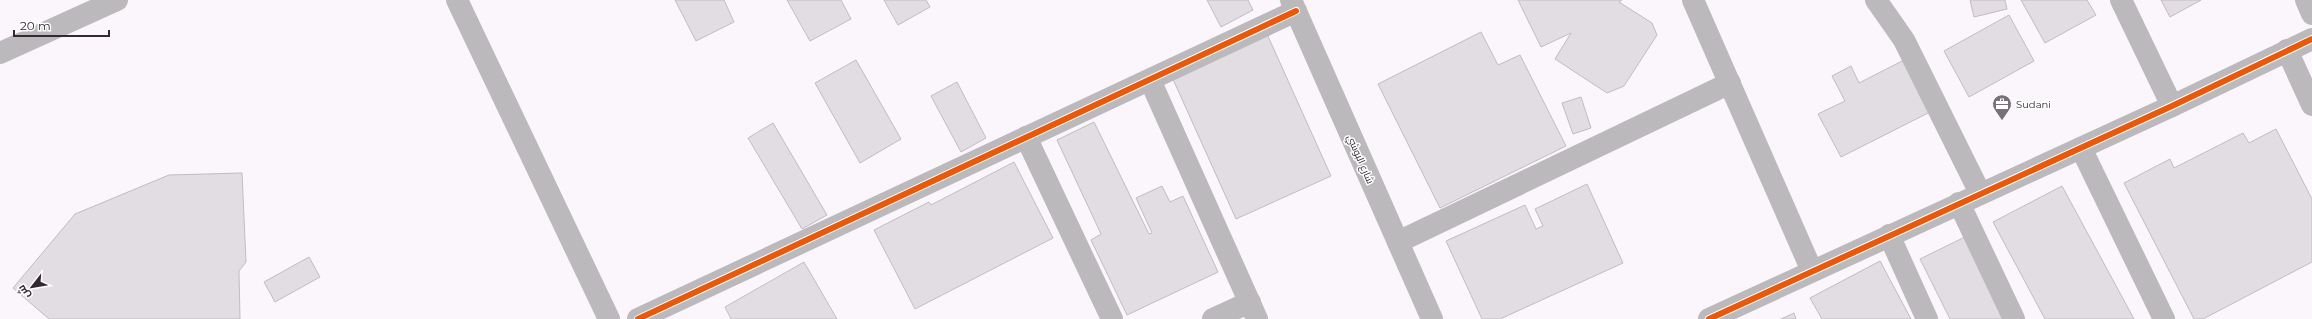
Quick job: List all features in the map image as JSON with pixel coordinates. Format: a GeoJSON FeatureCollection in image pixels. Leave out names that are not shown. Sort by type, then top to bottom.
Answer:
{"type":"FeatureCollection","features":[{"type":"Feature","properties":{"kind":"street"},"geometry":{"type":"LineString","coordinates":[[0,53],[117,0]]}},
{"type":"Feature","properties":{"kind":"street"},"geometry":{"type":"LineString","coordinates":[[457,0],[609,319]]}},
{"type":"Feature","properties":{"kind":"street"},"geometry":{"type":"LineString","coordinates":[[1693,0],[1812,271]]}},
{"type":"Feature","properties":{"kind":"street"},"geometry":{"type":"LineString","coordinates":[[1876,0],[1904,40],[1980,193]]}},
{"type":"Feature","properties":{"kind":"street"},"geometry":{"type":"LineString","coordinates":[[2121,0],[2172,106]]}},
{"type":"Feature","properties":{"kind":"street"},"geometry":{"type":"LineString","coordinates":[[2306,0],[2312,14]]}},
{"type":"Feature","properties":{"kind":"street"},"geometry":{"type":"LineString","coordinates":[[638,319],[1150,80],[1293,6]]}},
{"type":"Feature","properties":{"kind":"street","name":"شارع البوشي"},"geometry":{"type":"LineString","coordinates":[[1293,6],[1432,319]]}},
{"type":"Feature","properties":{"kind":"street"},"geometry":{"type":"LineString","coordinates":[[1709,319],[1980,193],[2172,106],[2312,39]]}},
{"type":"Feature","properties":{"kind":"street"},"geometry":{"type":"LineString","coordinates":[[2287,50],[2312,105]]}},
{"type":"Feature","properties":{"kind":"street"},"geometry":{"type":"LineString","coordinates":[[1150,80],[1253,311],[1213,319]]}},
{"type":"Feature","properties":{"kind":"street"},"geometry":{"type":"LineString","coordinates":[[1398,242],[1730,83]]}},
{"type":"Feature","properties":{"kind":"street"},"geometry":{"type":"LineString","coordinates":[[1026,137],[1112,319]]}},
{"type":"Feature","properties":{"kind":"street"},"geometry":{"type":"LineString","coordinates":[[2081,148],[2164,319]]}},
{"type":"Feature","properties":{"kind":"street"},"geometry":{"type":"LineString","coordinates":[[1959,203],[2014,319]]}},
{"type":"Feature","properties":{"kind":"street"},"geometry":{"type":"LineString","coordinates":[[1889,235],[1926,319]]}},
{"type":"Feature","properties":{"kind":"building"},"geometry":{"type":"Polygon","coordinates":[[[675,0],[724,0],[734,22],[696,41],[675,0]]]}},
{"type":"Feature","properties":{"kind":"building"},"geometry":{"type":"Polygon","coordinates":[[[787,0],[841,0],[851,19],[810,41],[787,0]]]}},
{"type":"Feature","properties":{"kind":"building"},"geometry":{"type":"Polygon","coordinates":[[[884,0],[926,0],[930,7],[898,25],[884,0]]]}},
{"type":"Feature","properties":{"kind":"building"},"geometry":{"type":"Polygon","coordinates":[[[1207,0],[1248,0],[1253,10],[1221,27],[1207,0]]]}},
{"type":"Feature","properties":{"kind":"building"},"geometry":{"type":"Polygon","coordinates":[[[1518,0],[1622,0],[1619,2],[1652,23],[1657,35],[1624,86],[1607,93],[1555,59],[1571,33],[1541,47],[1518,0]]]}},
{"type":"Feature","properties":{"kind":"building"},"geometry":{"type":"Polygon","coordinates":[[[1970,0],[2005,0],[2007,9],[1974,17],[1970,0]]]}},
{"type":"Feature","properties":{"kind":"building"},"geometry":{"type":"Polygon","coordinates":[[[2021,0],[2087,0],[2096,15],[2045,43],[2021,0]]]}},
{"type":"Feature","properties":{"kind":"building"},"geometry":{"type":"Polygon","coordinates":[[[2161,0],[2201,0],[2170,17],[2161,0]]]}},
{"type":"Feature","properties":{"kind":"building"},"geometry":{"type":"Polygon","coordinates":[[[2009,15],[2034,61],[1969,97],[1944,51],[2009,15]]]}},
{"type":"Feature","properties":{"kind":"building"},"geometry":{"type":"Polygon","coordinates":[[[1481,32],[1498,65],[1520,55],[1566,146],[1440,208],[1378,84],[1481,32]]]}},
{"type":"Feature","properties":{"kind":"building"},"geometry":{"type":"Polygon","coordinates":[[[1267,34],[1331,176],[1236,219],[1172,77],[1267,34]]]}},
{"type":"Feature","properties":{"kind":"building"},"geometry":{"type":"Polygon","coordinates":[[[1908,58],[1934,110],[1841,157],[1818,114],[1845,101],[1832,76],[1851,66],[1859,83],[1908,58]]]}},
{"type":"Feature","properties":{"kind":"building"},"geometry":{"type":"Polygon","coordinates":[[[856,60],[901,139],[860,163],[815,83],[856,60]]]}},
{"type":"Feature","properties":{"kind":"building"},"geometry":{"type":"Polygon","coordinates":[[[957,82],[986,138],[961,152],[931,96],[957,82]]]}},
{"type":"Feature","properties":{"kind":"building"},"geometry":{"type":"Polygon","coordinates":[[[1581,97],[1591,128],[1573,134],[1562,103],[1581,97]]]}},
{"type":"Feature","properties":{"kind":"building"},"geometry":{"type":"Polygon","coordinates":[[[1094,122],[1149,234],[1152,233],[1136,198],[1162,186],[1170,202],[1183,196],[1218,272],[1127,315],[1091,240],[1101,234],[1057,140],[1094,122]]]}},
{"type":"Feature","properties":{"kind":"building"},"geometry":{"type":"Polygon","coordinates":[[[773,123],[827,215],[802,229],[748,138],[773,123]]]}},
{"type":"Feature","properties":{"kind":"building"},"geometry":{"type":"Polygon","coordinates":[[[2276,129],[2312,199],[2312,262],[2203,319],[2194,319],[2124,183],[2170,159],[2174,168],[2243,133],[2249,143],[2276,129]]]}},
{"type":"Feature","properties":{"kind":"building"},"geometry":{"type":"Polygon","coordinates":[[[1014,162],[1053,238],[915,309],[874,230],[929,202],[931,205],[1014,162]]]}},
{"type":"Feature","properties":{"kind":"building"},"geometry":{"type":"Polygon","coordinates":[[[242,173],[246,262],[239,271],[240,319],[49,319],[13,288],[75,214],[169,175],[242,173]]]}},
{"type":"Feature","properties":{"kind":"building"},"geometry":{"type":"Polygon","coordinates":[[[1587,184],[1623,263],[1500,319],[1482,319],[1446,241],[1525,205],[1536,229],[1543,226],[1535,209],[1587,184]]]}},
{"type":"Feature","properties":{"kind":"building"},"geometry":{"type":"Polygon","coordinates":[[[2062,186],[2134,319],[2045,319],[1993,222],[2062,186]]]}},
{"type":"Feature","properties":{"kind":"building"},"geometry":{"type":"Polygon","coordinates":[[[1971,234],[2013,319],[1950,319],[1920,259],[1971,234]]]}},
{"type":"Feature","properties":{"kind":"building"},"geometry":{"type":"Polygon","coordinates":[[[309,257],[320,277],[275,302],[264,282],[309,257]]]}},
{"type":"Feature","properties":{"kind":"building"},"geometry":{"type":"Polygon","coordinates":[[[1880,261],[1911,319],[1822,319],[1810,298],[1880,261]]]}},
{"type":"Feature","properties":{"kind":"building"},"geometry":{"type":"Polygon","coordinates":[[[804,262],[837,319],[731,319],[725,307],[804,262]]]}},
{"type":"Feature","properties":{"kind":"building"},"geometry":{"type":"Polygon","coordinates":[[[1794,313],[1796,319],[1781,319],[1794,313]]]}},
{"type":"Feature","properties":{"kind":"cycle path"},"geometry":{"type":"LineString","coordinates":[[638,319],[1296,11]]}},
{"type":"Feature","properties":{"kind":"cycle path"},"geometry":{"type":"LineString","coordinates":[[1709,319],[2172,106],[2312,39]]}},
{"type":"Feature","properties":{"kind":"place","name":"Sudani"},"geometry":{"type":"Point","coordinates":[2002,121]}}]}
